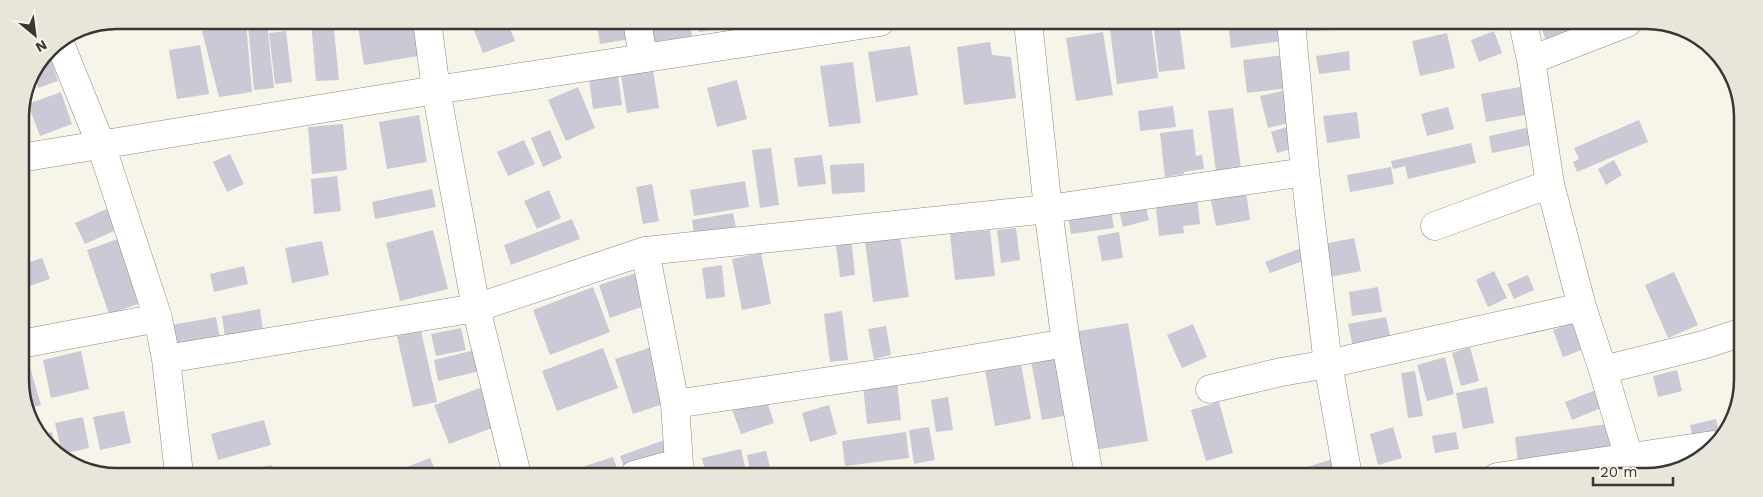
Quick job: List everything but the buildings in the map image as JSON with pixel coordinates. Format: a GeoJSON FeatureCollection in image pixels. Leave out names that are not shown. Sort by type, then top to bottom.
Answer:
{"type":"FeatureCollection","features":[{"type":"Feature","properties":{"kind":"street"},"geometry":{"type":"LineString","coordinates":[[428,29],[436,90],[476,308],[515,468]]}},
{"type":"Feature","properties":{"kind":"street"},"geometry":{"type":"LineString","coordinates":[[638,29],[643,57]]}},
{"type":"Feature","properties":{"kind":"street"},"geometry":{"type":"LineString","coordinates":[[29,157],[643,57],[833,29]]}},
{"type":"Feature","properties":{"kind":"street"},"geometry":{"type":"LineString","coordinates":[[1029,29],[1048,209],[1066,343],[1088,468]]}},
{"type":"Feature","properties":{"kind":"street"},"geometry":{"type":"LineString","coordinates":[[1292,29],[1305,172],[1328,364],[1347,468]]}},
{"type":"Feature","properties":{"kind":"street"},"geometry":{"type":"LineString","coordinates":[[1524,29],[1531,60],[1550,184],[1582,307],[1630,458]]}},
{"type":"Feature","properties":{"kind":"street"},"geometry":{"type":"LineString","coordinates":[[1531,60],[1611,29]]}},
{"type":"Feature","properties":{"kind":"street"},"geometry":{"type":"LineString","coordinates":[[62,49],[101,145],[158,318],[166,359],[178,468]]}},
{"type":"Feature","properties":{"kind":"street"},"geometry":{"type":"LineString","coordinates":[[166,359],[476,308],[645,251],[1048,209],[1305,172]]}},
{"type":"Feature","properties":{"kind":"street"},"geometry":{"type":"LineString","coordinates":[[1435,226],[1550,184]]}},
{"type":"Feature","properties":{"kind":"street"},"geometry":{"type":"LineString","coordinates":[[645,251],[675,404],[680,468]]}},
{"type":"Feature","properties":{"kind":"street"},"geometry":{"type":"LineString","coordinates":[[1210,389],[1582,307]]}},
{"type":"Feature","properties":{"kind":"street"},"geometry":{"type":"LineString","coordinates":[[29,343],[158,318]]}},
{"type":"Feature","properties":{"kind":"street"},"geometry":{"type":"LineString","coordinates":[[1602,370],[1704,345],[1734,335]]}},
{"type":"Feature","properties":{"kind":"street"},"geometry":{"type":"LineString","coordinates":[[675,404],[1066,343]]}},
{"type":"Feature","properties":{"kind":"street"},"geometry":{"type":"LineString","coordinates":[[1556,468],[1703,447]]}}]}
